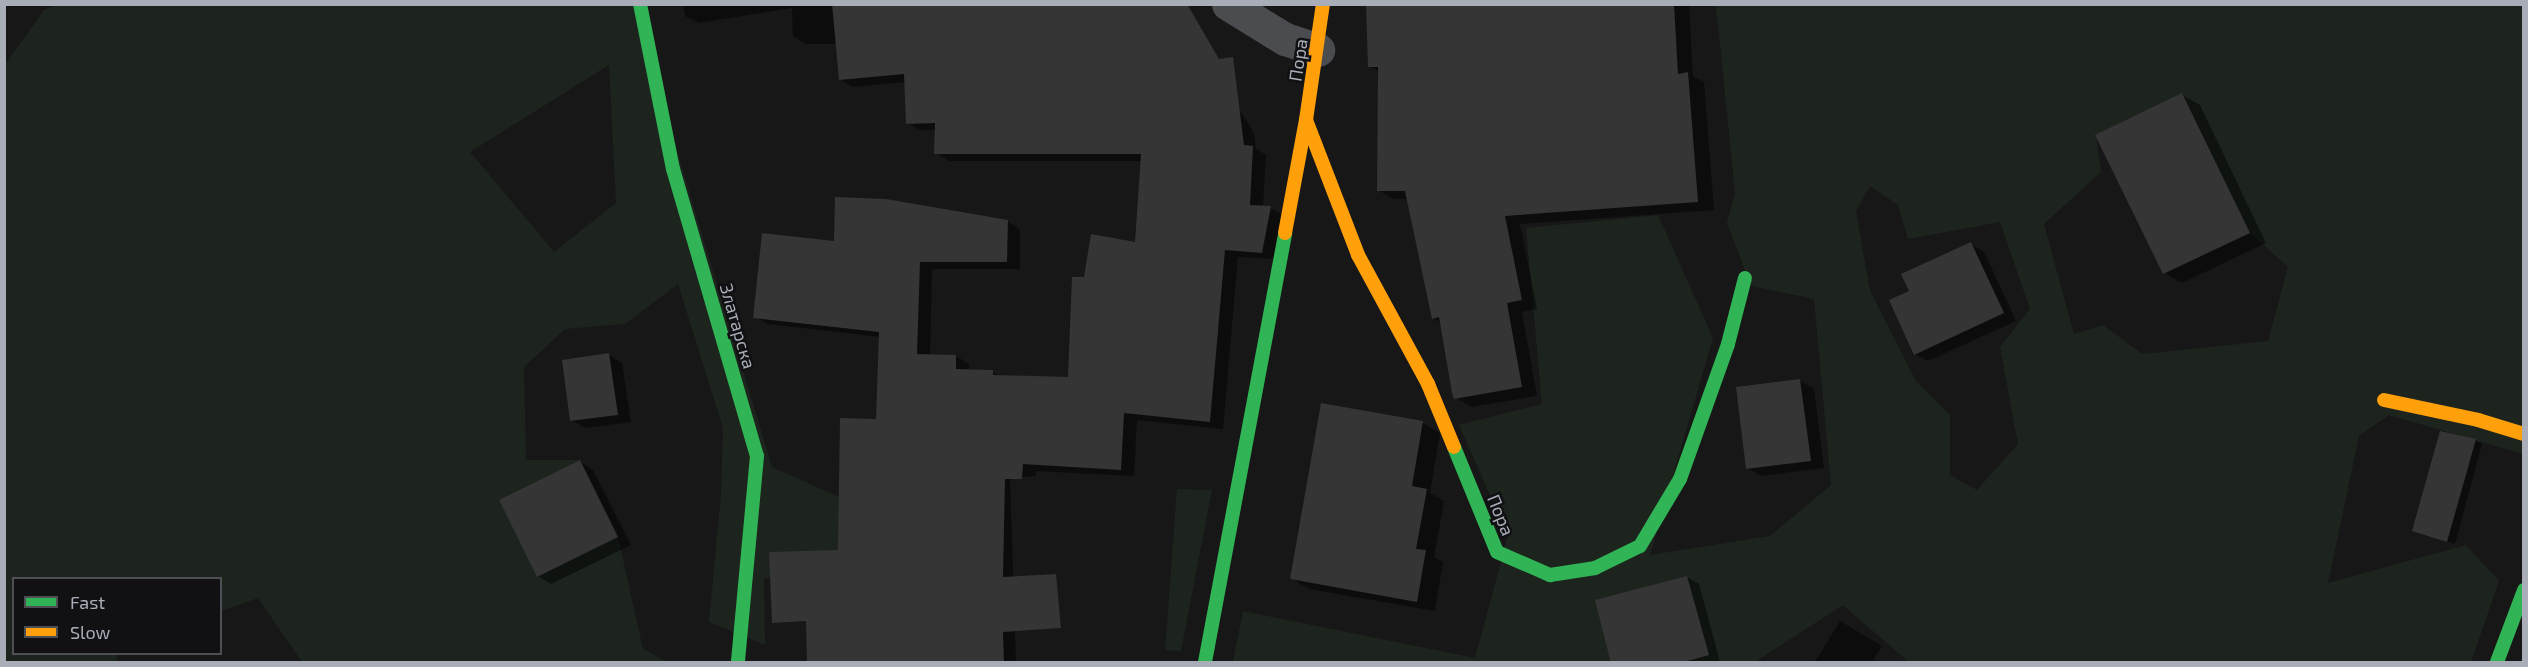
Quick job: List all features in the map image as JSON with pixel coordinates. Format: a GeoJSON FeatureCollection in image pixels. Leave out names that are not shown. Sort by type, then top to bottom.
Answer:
{"type":"FeatureCollection","features":[{"type":"Feature","properties":{"kind":"street","name":"Златарска"},"geometry":{"type":"LineString","coordinates":[[640,4],[673,169],[757,456],[738,663]]}},
{"type":"Feature","properties":{"kind":"street"},"geometry":{"type":"LineString","coordinates":[[1228,4],[1286,39],[1318,50]]}},
{"type":"Feature","properties":{"kind":"street","name":"Пора"},"geometry":{"type":"LineString","coordinates":[[1204,663],[1306,120],[1323,4]]}},
{"type":"Feature","properties":{"kind":"street","name":"Пора"},"geometry":{"type":"LineString","coordinates":[[1306,120],[1358,255],[1428,384],[1497,552],[1550,575],[1595,567],[1640,546],[1680,479],[1728,344],[1745,278]]}},
{"type":"Feature","properties":{"kind":"street"},"geometry":{"type":"LineString","coordinates":[[2384,400],[2478,420],[2523,434]]}},
{"type":"Feature","properties":{"kind":"street"},"geometry":{"type":"LineString","coordinates":[[2497,663],[2523,590]]}},
{"type":"Feature","properties":{"kind":"shaded area"},"geometry":{"type":"Polygon","coordinates":[[[57,5],[633,5],[772,467],[863,508],[883,544],[764,579],[765,645],[709,622],[721,494],[723,428],[678,284],[625,324],[565,329],[524,367],[526,460],[580,460],[499,500],[537,577],[618,537],[643,649],[667,662],[302,662],[258,598],[222,611],[222,577],[12,577],[12,655],[116,655],[118,662],[5,662],[4,66],[44,10],[57,5]],[[609,65],[470,152],[554,252],[616,203],[609,65]]]}},
{"type":"Feature","properties":{"kind":"shaded area"},"geometry":{"type":"Polygon","coordinates":[[[1716,5],[2523,5],[2523,454],[2389,415],[2359,436],[2328,583],[2466,545],[2499,581],[2471,662],[1909,662],[1843,605],[1755,662],[1233,662],[1243,611],[1475,658],[1508,536],[1459,425],[1542,404],[1526,228],[1658,215],[1713,338],[1650,555],[1770,536],[1831,485],[1814,299],[1751,286],[1727,223],[1735,193],[1716,5]],[[2183,94],[2096,135],[2101,172],[2044,224],[2074,334],[2103,325],[2142,354],[2268,341],[2288,267],[2250,233],[2183,94]],[[1870,186],[1856,211],[1870,291],[1916,381],[1950,415],[1950,475],[1977,490],[2018,444],[2000,347],[2030,309],[2000,222],[1908,239],[1898,205],[1870,186]]]}},
{"type":"Feature","properties":{"kind":"shaded area"},"geometry":{"type":"Polygon","coordinates":[[[1177,489],[1212,490],[1181,651],[1165,650],[1177,489]]]}},
{"type":"Feature","properties":{"kind":"building"},"geometry":{"type":"Polygon","coordinates":[[[832,4],[1187,4],[1219,59],[1233,57],[1244,145],[1253,146],[1250,205],[1271,206],[1262,253],[1225,250],[1210,422],[1124,413],[1121,470],[1023,464],[1022,479],[1005,479],[1003,577],[1056,574],[1061,628],[1003,632],[1004,663],[807,663],[806,621],[772,623],[769,552],[838,550],[840,418],[876,419],[879,332],[753,318],[762,233],[834,241],[835,197],[886,199],[1008,220],[1007,262],[920,262],[917,354],[956,355],[956,369],[993,370],[993,375],[1068,377],[1072,277],[1084,277],[1091,234],[1135,242],[1141,154],[934,154],[935,123],[906,124],[904,74],[839,80],[832,4]]]}},
{"type":"Feature","properties":{"kind":"building"},"geometry":{"type":"Polygon","coordinates":[[[1366,4],[1674,4],[1678,74],[1688,72],[1698,202],[1505,216],[1522,300],[1507,303],[1522,387],[1454,399],[1439,317],[1432,319],[1405,191],[1377,191],[1378,67],[1368,67],[1366,4]]]}},
{"type":"Feature","properties":{"kind":"building"},"geometry":{"type":"Polygon","coordinates":[[[2182,93],[2250,233],[2163,274],[2095,135],[2182,93]]]}},
{"type":"Feature","properties":{"kind":"building"},"geometry":{"type":"Polygon","coordinates":[[[1971,242],[2004,313],[1914,355],[1889,300],[1909,291],[1901,274],[1971,242]]]}},
{"type":"Feature","properties":{"kind":"building"},"geometry":{"type":"Polygon","coordinates":[[[609,353],[618,415],[570,421],[562,360],[609,353]]]}},
{"type":"Feature","properties":{"kind":"building"},"geometry":{"type":"Polygon","coordinates":[[[1800,379],[1811,461],[1746,469],[1736,387],[1800,379]]]}},
{"type":"Feature","properties":{"kind":"building"},"geometry":{"type":"Polygon","coordinates":[[[1321,403],[1423,421],[1412,486],[1427,489],[1416,549],[1426,550],[1417,602],[1290,579],[1321,403]]]}},
{"type":"Feature","properties":{"kind":"building"},"geometry":{"type":"Polygon","coordinates":[[[2440,431],[2476,439],[2447,542],[2412,531],[2440,431]]]}},
{"type":"Feature","properties":{"kind":"building"},"geometry":{"type":"Polygon","coordinates":[[[580,460],[618,537],[537,577],[499,500],[580,460]]]}},
{"type":"Feature","properties":{"kind":"building"},"geometry":{"type":"Polygon","coordinates":[[[1687,576],[1709,655],[1680,663],[1611,663],[1595,600],[1687,576]]]}},
{"type":"Feature","properties":{"kind":"traffic: fast"},"geometry":{"type":"LineString","coordinates":[[640,4],[673,169],[757,456],[738,662]]}},
{"type":"Feature","properties":{"kind":"traffic: fast"},"geometry":{"type":"LineString","coordinates":[[1205,662],[1285,233]]}},
{"type":"Feature","properties":{"kind":"traffic: fast"},"geometry":{"type":"LineString","coordinates":[[1454,447],[1497,552],[1550,575],[1595,568],[1640,546],[1680,479],[1728,344],[1745,278]]}},
{"type":"Feature","properties":{"kind":"traffic: fast"},"geometry":{"type":"LineString","coordinates":[[2497,662],[2524,590]]}},
{"type":"Feature","properties":{"kind":"traffic: slow"},"geometry":{"type":"LineString","coordinates":[[1285,233],[1306,120],[1323,4]]}},
{"type":"Feature","properties":{"kind":"traffic: slow"},"geometry":{"type":"LineString","coordinates":[[1306,120],[1358,255],[1428,384],[1454,447]]}},
{"type":"Feature","properties":{"kind":"traffic: slow"},"geometry":{"type":"LineString","coordinates":[[2384,400],[2478,420],[2524,434]]}}]}
